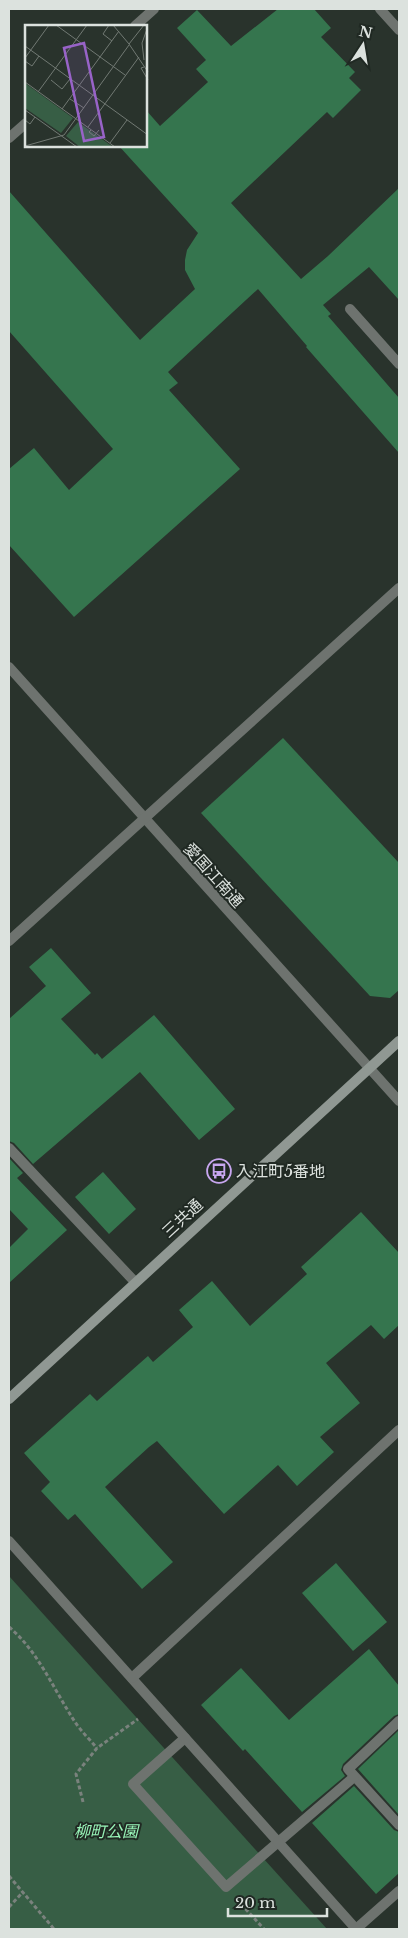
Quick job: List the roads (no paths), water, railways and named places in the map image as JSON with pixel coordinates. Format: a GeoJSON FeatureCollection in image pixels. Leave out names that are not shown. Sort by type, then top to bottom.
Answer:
{"type":"FeatureCollection","features":[{"type":"Feature","properties":{"kind":"street"},"geometry":{"type":"LineString","coordinates":[[136,25],[154,9]]}},
{"type":"Feature","properties":{"kind":"street"},"geometry":{"type":"LineString","coordinates":[[380,9],[399,30]]}},
{"type":"Feature","properties":{"kind":"street"},"geometry":{"type":"LineString","coordinates":[[9,138],[25,124]]}},
{"type":"Feature","properties":{"kind":"street"},"geometry":{"type":"LineString","coordinates":[[350,309],[399,364]]}},
{"type":"Feature","properties":{"kind":"street"},"geometry":{"type":"LineString","coordinates":[[9,941],[399,588]]}},
{"type":"Feature","properties":{"kind":"street","name":"愛国江南通"},"geometry":{"type":"LineString","coordinates":[[9,667],[143,819],[399,1101]]}},
{"type":"Feature","properties":{"kind":"street","name":"三共通"},"geometry":{"type":"LineString","coordinates":[[9,1399],[399,1041]]}},
{"type":"Feature","properties":{"kind":"street"},"geometry":{"type":"LineString","coordinates":[[9,1148],[135,1282]]}},
{"type":"Feature","properties":{"kind":"street"},"geometry":{"type":"LineString","coordinates":[[132,1678],[399,1430]]}},
{"type":"Feature","properties":{"kind":"street"},"geometry":{"type":"LineString","coordinates":[[9,1541],[356,1929],[399,1891]]}},
{"type":"Feature","properties":{"kind":"street"},"geometry":{"type":"LineString","coordinates":[[399,1721],[348,1769],[399,1825]]}},
{"type":"Feature","properties":{"kind":"street"},"geometry":{"type":"LineString","coordinates":[[185,1738],[133,1784],[226,1887],[277,1841],[354,1777]]}},
{"type":"Feature","properties":{"kind":"place","name":"入江町5番地"},"geometry":{"type":"Point","coordinates":[219,1171]}},
{"type":"Feature","properties":{"kind":"park label","name":"柳町公園"},"geometry":{"type":"Point","coordinates":[106,1831]}}]}
